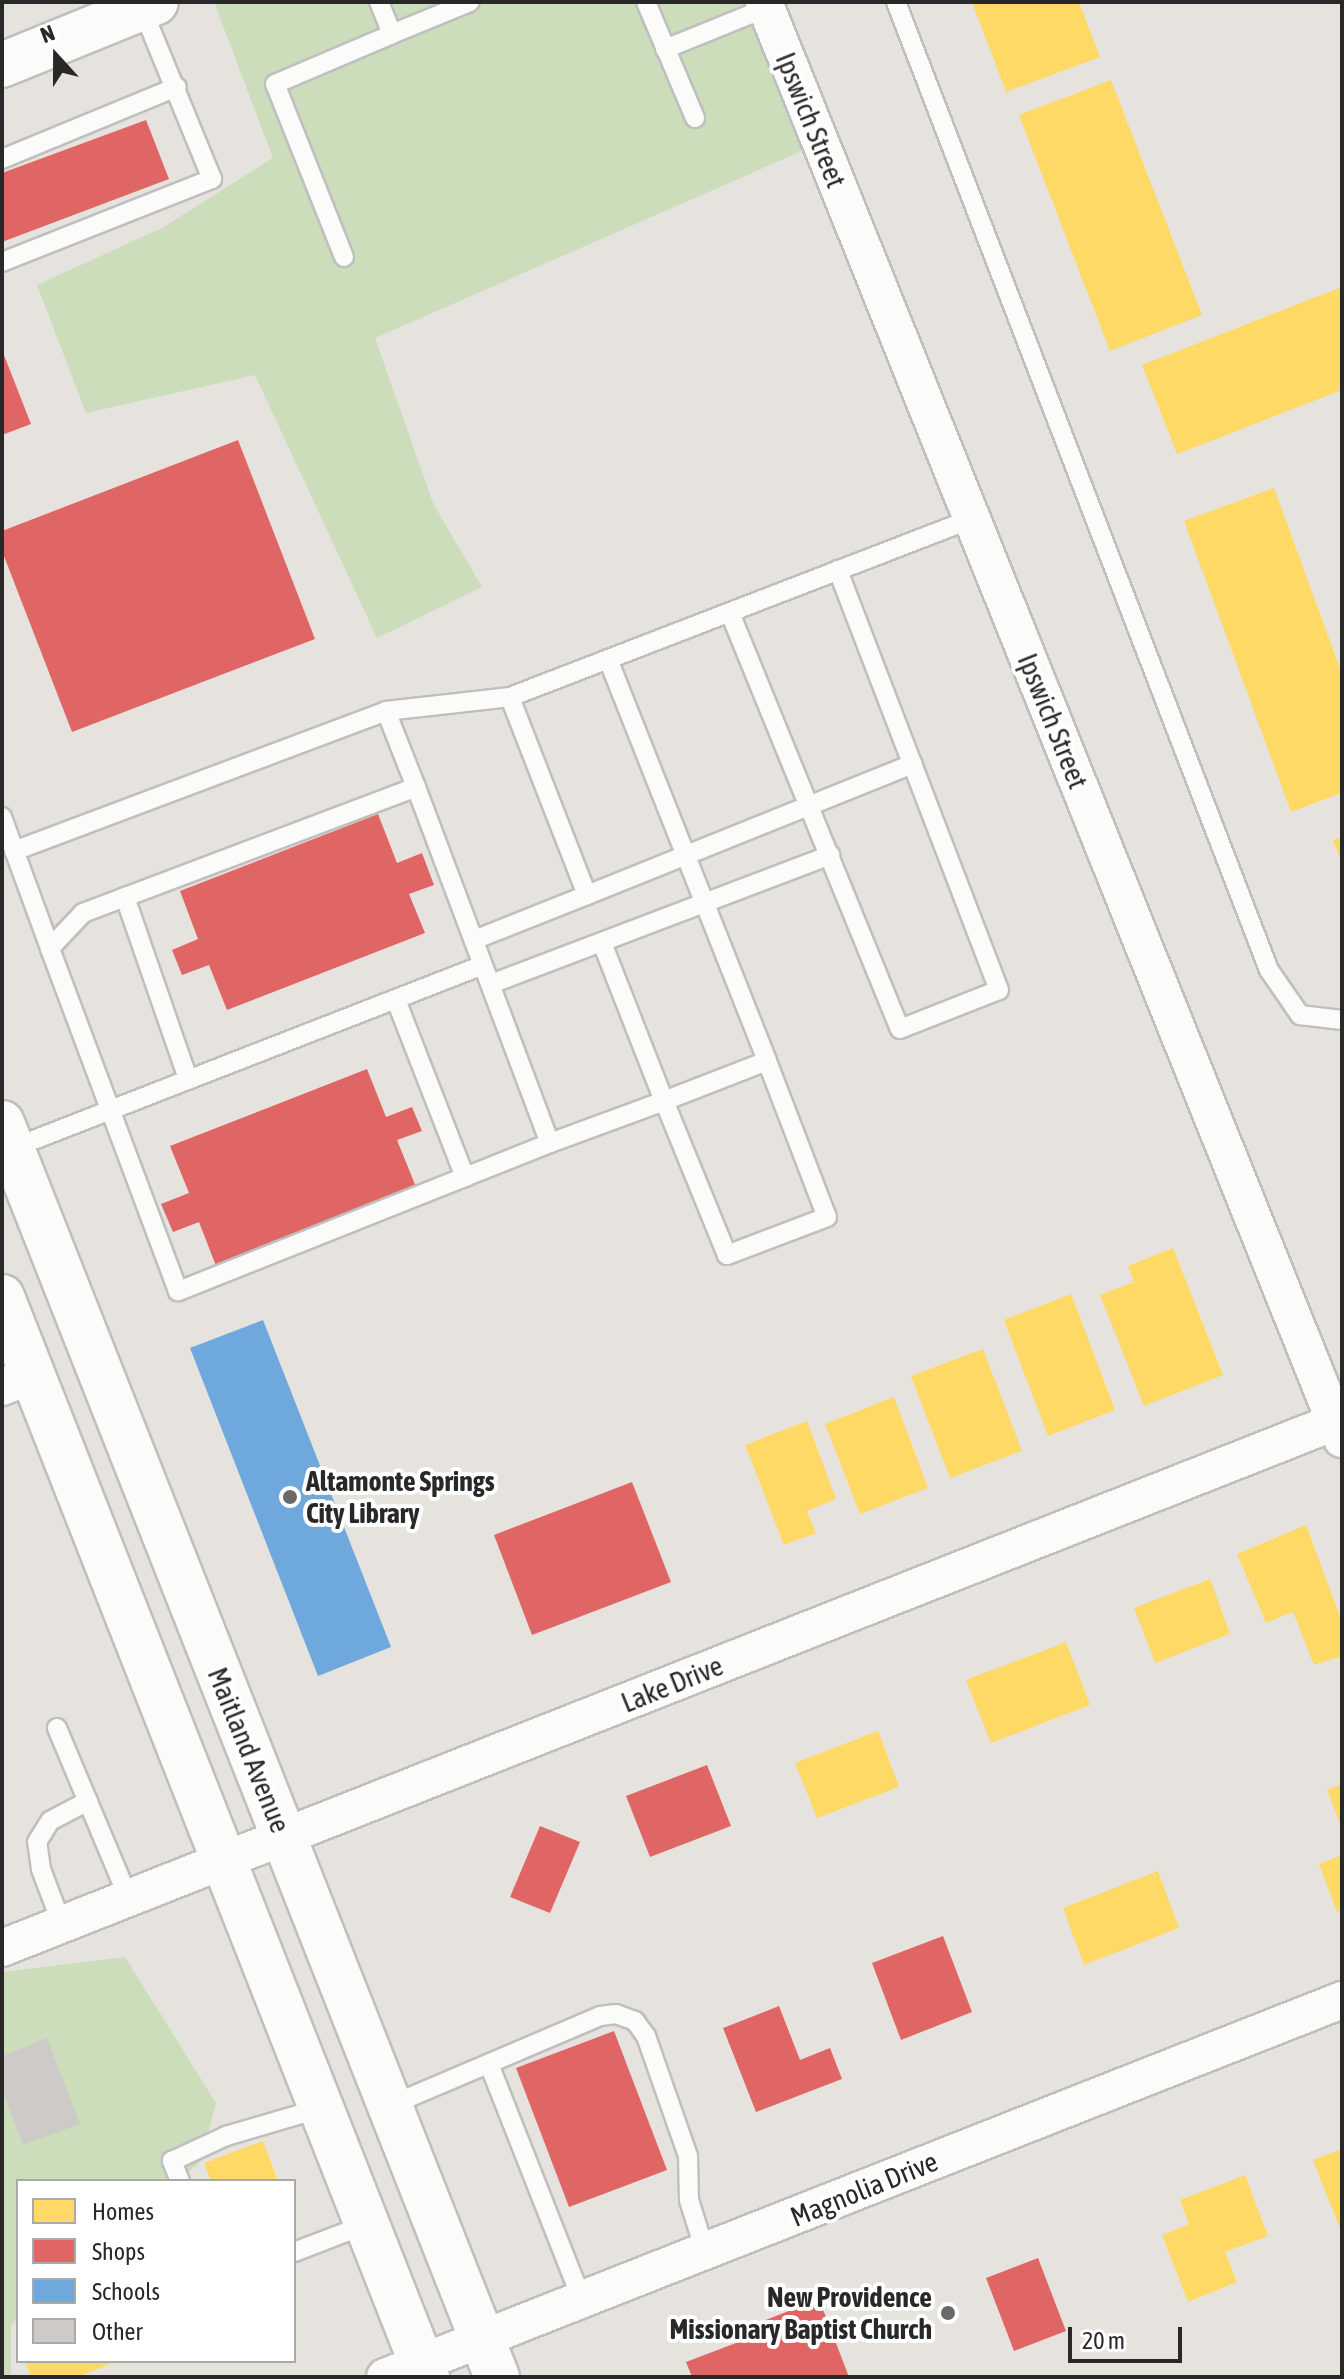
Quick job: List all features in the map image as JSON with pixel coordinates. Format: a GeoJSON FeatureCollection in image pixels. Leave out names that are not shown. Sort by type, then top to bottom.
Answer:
{"type":"FeatureCollection","features":[{"type":"Feature","properties":{"kind":"main road"},"geometry":{"type":"LineString","coordinates":[[2,65],[149,5]]}},
{"type":"Feature","properties":{"kind":"main road","name":"Maitland Avenue"},"geometry":{"type":"LineString","coordinates":[[5,1141],[490,2358]]}},
{"type":"Feature","properties":{"kind":"main road"},"geometry":{"type":"LineString","coordinates":[[2,1297],[17,1381],[225,1862],[367,2224],[411,2372]]}},
{"type":"Feature","properties":{"kind":"street","name":"Ipswich Street"},"geometry":{"type":"LineString","coordinates":[[765,5],[1340,1427]]}},
{"type":"Feature","properties":{"kind":"street","name":"Lake Drive"},"geometry":{"type":"LineString","coordinates":[[2,1948],[1340,1427]]}},
{"type":"Feature","properties":{"kind":"street","name":"Magnolia Drive"},"geometry":{"type":"LineString","coordinates":[[411,2372],[490,2358],[582,2300],[1342,2000]]}},
{"type":"Feature","properties":{"kind":"lane"},"geometry":{"type":"LineString","coordinates":[[379,2],[392,34]]}},
{"type":"Feature","properties":{"kind":"lane"},"geometry":{"type":"LineString","coordinates":[[344,257],[275,84],[470,2]]}},
{"type":"Feature","properties":{"kind":"lane"},"geometry":{"type":"LineString","coordinates":[[646,2],[695,118]]}},
{"type":"Feature","properties":{"kind":"lane"},"geometry":{"type":"LineString","coordinates":[[896,2],[1269,970],[1300,1015],[1342,1020]]}},
{"type":"Feature","properties":{"kind":"lane"},"geometry":{"type":"LineString","coordinates":[[2,262],[212,179],[149,5]]}},
{"type":"Feature","properties":{"kind":"lane"},"geometry":{"type":"LineString","coordinates":[[665,49],[765,5]]}},
{"type":"Feature","properties":{"kind":"lane"},"geometry":{"type":"LineString","coordinates":[[2,159],[177,87]]}},
{"type":"Feature","properties":{"kind":"lane"},"geometry":{"type":"LineString","coordinates":[[14,851],[386,711],[510,697],[972,519]]}},
{"type":"Feature","properties":{"kind":"lane"},"geometry":{"type":"LineString","coordinates":[[730,613],[900,1029],[999,990],[838,570]]}},
{"type":"Feature","properties":{"kind":"lane"},"geometry":{"type":"LineString","coordinates":[[602,943],[727,1255],[827,1217],[608,659]]}},
{"type":"Feature","properties":{"kind":"lane"},"geometry":{"type":"LineString","coordinates":[[510,697],[587,895]]}},
{"type":"Feature","properties":{"kind":"lane"},"geometry":{"type":"LineString","coordinates":[[386,711],[550,1143]]}},
{"type":"Feature","properties":{"kind":"lane"},"geometry":{"type":"LineString","coordinates":[[474,940],[913,764]]}},
{"type":"Feature","properties":{"kind":"lane"},"geometry":{"type":"LineString","coordinates":[[50,948],[83,913],[416,787]]}},
{"type":"Feature","properties":{"kind":"lane"},"geometry":{"type":"LineString","coordinates":[[2,817],[178,1291],[550,1143],[767,1061]]}},
{"type":"Feature","properties":{"kind":"lane"},"geometry":{"type":"LineString","coordinates":[[491,984],[830,855]]}},
{"type":"Feature","properties":{"kind":"lane"},"geometry":{"type":"LineString","coordinates":[[125,897],[188,1079]]}},
{"type":"Feature","properties":{"kind":"lane"},"geometry":{"type":"LineString","coordinates":[[5,1141],[110,1109],[483,965]]}},
{"type":"Feature","properties":{"kind":"lane"},"geometry":{"type":"LineString","coordinates":[[396,1000],[465,1177]]}},
{"type":"Feature","properties":{"kind":"lane"},"geometry":{"type":"LineString","coordinates":[[57,1728],[129,1899]]}},
{"type":"Feature","properties":{"kind":"lane"},"geometry":{"type":"LineString","coordinates":[[62,1925],[41,1869],[37,1842],[50,1821],[88,1801]]}},
{"type":"Feature","properties":{"kind":"lane"},"geometry":{"type":"LineString","coordinates":[[389,2106],[600,2016],[616,2014],[635,2021],[646,2036],[688,2156],[689,2200],[705,2251]]}},
{"type":"Feature","properties":{"kind":"lane"},"geometry":{"type":"LineString","coordinates":[[489,2064],[582,2300]]}},
{"type":"Feature","properties":{"kind":"lane"},"geometry":{"type":"LineString","coordinates":[[179,2179],[172,2161],[226,2136],[322,2108]]}},
{"type":"Feature","properties":{"kind":"lane"},"geometry":{"type":"LineString","coordinates":[[296,2251],[367,2224]]}},
{"type":"Feature","properties":{"kind":"green space"},"geometry":{"type":"Polygon","coordinates":[[[214,2],[743,2],[802,151],[375,338],[433,503],[482,587],[377,638],[255,375],[86,413],[37,285],[162,228],[273,158],[214,2]]]}},
{"type":"Feature","properties":{"kind":"green space"},"geometry":{"type":"Polygon","coordinates":[[[125,1957],[216,2103],[201,2161],[179,2179],[16,2179],[16,2319],[11,2326],[11,2377],[2,2377],[2,1972],[125,1957]]]}},
{"type":"Feature","properties":{"kind":"building: Homes"},"geometry":{"type":"Polygon","coordinates":[[[972,2],[1079,2],[1100,57],[1006,92],[972,2]]]}},
{"type":"Feature","properties":{"kind":"building: Homes"},"geometry":{"type":"Polygon","coordinates":[[[1111,80],[1202,315],[1110,351],[1019,115],[1111,80]]]}},
{"type":"Feature","properties":{"kind":"building: Homes"},"geometry":{"type":"Polygon","coordinates":[[[1342,287],[1342,390],[1177,454],[1142,365],[1342,287]]]}},
{"type":"Feature","properties":{"kind":"building: Homes"},"geometry":{"type":"Polygon","coordinates":[[[1274,488],[1342,674],[1342,793],[1291,812],[1184,521],[1274,488]]]}},
{"type":"Feature","properties":{"kind":"building: Homes"},"geometry":{"type":"Polygon","coordinates":[[[1342,837],[1342,865],[1333,840],[1342,837]]]}},
{"type":"Feature","properties":{"kind":"building: Homes"},"geometry":{"type":"Polygon","coordinates":[[[1173,1248],[1223,1375],[1144,1406],[1100,1295],[1134,1282],[1128,1266],[1173,1248]]]}},
{"type":"Feature","properties":{"kind":"building: Homes"},"geometry":{"type":"Polygon","coordinates":[[[1071,1294],[1115,1410],[1048,1436],[1004,1320],[1071,1294]]]}},
{"type":"Feature","properties":{"kind":"building: Homes"},"geometry":{"type":"Polygon","coordinates":[[[983,1349],[1022,1451],[950,1478],[911,1376],[983,1349]]]}},
{"type":"Feature","properties":{"kind":"building: Homes"},"geometry":{"type":"Polygon","coordinates":[[[894,1397],[928,1488],[860,1514],[825,1424],[894,1397]]]}},
{"type":"Feature","properties":{"kind":"building: Homes"},"geometry":{"type":"Polygon","coordinates":[[[807,1421],[836,1499],[807,1511],[816,1533],[784,1545],[745,1445],[807,1421]]]}},
{"type":"Feature","properties":{"kind":"building: Homes"},"geometry":{"type":"Polygon","coordinates":[[[1306,1525],[1342,1622],[1342,1656],[1314,1665],[1293,1612],[1266,1623],[1237,1554],[1306,1525]]]}},
{"type":"Feature","properties":{"kind":"building: Homes"},"geometry":{"type":"Polygon","coordinates":[[[1210,1579],[1230,1634],[1155,1663],[1134,1608],[1210,1579]]]}},
{"type":"Feature","properties":{"kind":"building: Homes"},"geometry":{"type":"Polygon","coordinates":[[[1066,1642],[1090,1705],[991,1743],[966,1680],[1066,1642]]]}},
{"type":"Feature","properties":{"kind":"building: Homes"},"geometry":{"type":"Polygon","coordinates":[[[878,1731],[899,1787],[817,1818],[795,1763],[878,1731]]]}},
{"type":"Feature","properties":{"kind":"building: Homes"},"geometry":{"type":"Polygon","coordinates":[[[1342,1784],[1342,1829],[1327,1790],[1342,1784]]]}},
{"type":"Feature","properties":{"kind":"building: Homes"},"geometry":{"type":"Polygon","coordinates":[[[1342,1855],[1342,1910],[1337,1912],[1319,1864],[1342,1855]]]}},
{"type":"Feature","properties":{"kind":"building: Homes"},"geometry":{"type":"Polygon","coordinates":[[[1158,1871],[1179,1928],[1084,1965],[1063,1908],[1158,1871]]]}},
{"type":"Feature","properties":{"kind":"building: Homes"},"geometry":{"type":"Polygon","coordinates":[[[263,2141],[277,2179],[210,2179],[204,2163],[263,2141]]]}},
{"type":"Feature","properties":{"kind":"building: Homes"},"geometry":{"type":"Polygon","coordinates":[[[1342,2149],[1342,2234],[1313,2160],[1342,2149]]]}},
{"type":"Feature","properties":{"kind":"building: Homes"},"geometry":{"type":"Polygon","coordinates":[[[1245,2175],[1268,2236],[1225,2252],[1237,2282],[1188,2302],[1162,2235],[1189,2224],[1180,2200],[1245,2175]]]}},
{"type":"Feature","properties":{"kind":"building: Homes"},"geometry":{"type":"Polygon","coordinates":[[[26,2363],[113,2363],[77,2377],[31,2377],[26,2363]]]}},
{"type":"Feature","properties":{"kind":"building: Shops"},"geometry":{"type":"Polygon","coordinates":[[[146,120],[169,179],[2,242],[2,173],[146,120]]]}},
{"type":"Feature","properties":{"kind":"building: Shops"},"geometry":{"type":"Polygon","coordinates":[[[2,350],[31,424],[2,435],[2,350]]]}},
{"type":"Feature","properties":{"kind":"building: Shops"},"geometry":{"type":"Polygon","coordinates":[[[238,440],[315,639],[72,732],[2,551],[2,531],[238,440]]]}},
{"type":"Feature","properties":{"kind":"building: Shops"},"geometry":{"type":"Polygon","coordinates":[[[378,814],[397,863],[422,853],[434,885],[409,894],[425,933],[227,1010],[209,965],[182,975],[172,950],[198,939],[180,891],[378,814]]]}},
{"type":"Feature","properties":{"kind":"building: Shops"},"geometry":{"type":"Polygon","coordinates":[[[367,1069],[386,1117],[412,1107],[422,1131],[397,1140],[416,1187],[216,1266],[199,1222],[173,1232],[161,1204],[189,1193],[170,1146],[367,1069]]]}},
{"type":"Feature","properties":{"kind":"building: Shops"},"geometry":{"type":"Polygon","coordinates":[[[632,1482],[671,1582],[532,1635],[494,1535],[632,1482]]]}},
{"type":"Feature","properties":{"kind":"building: Shops"},"geometry":{"type":"Polygon","coordinates":[[[707,1765],[731,1826],[650,1857],[626,1796],[707,1765]]]}},
{"type":"Feature","properties":{"kind":"building: Shops"},"geometry":{"type":"Polygon","coordinates":[[[540,1826],[580,1842],[550,1913],[510,1897],[540,1826]]]}},
{"type":"Feature","properties":{"kind":"building: Shops"},"geometry":{"type":"Polygon","coordinates":[[[943,1936],[972,2012],[901,2040],[872,1963],[943,1936]]]}},
{"type":"Feature","properties":{"kind":"building: Shops"},"geometry":{"type":"Polygon","coordinates":[[[779,2006],[800,2060],[830,2048],[842,2079],[756,2112],[723,2028],[779,2006]]]}},
{"type":"Feature","properties":{"kind":"building: Shops"},"geometry":{"type":"Polygon","coordinates":[[[614,2031],[667,2170],[569,2207],[516,2068],[614,2031]]]}},
{"type":"Feature","properties":{"kind":"building: Shops"},"geometry":{"type":"Polygon","coordinates":[[[1038,2258],[1066,2331],[1014,2351],[986,2278],[1038,2258]]]}},
{"type":"Feature","properties":{"kind":"building: Shops"},"geometry":{"type":"Polygon","coordinates":[[[819,2299],[849,2377],[692,2377],[686,2362],[757,2335],[753,2325],[819,2299]]]}},
{"type":"Feature","properties":{"kind":"building: Schools","name":"Altamonte Springs City Library"},"geometry":{"type":"Polygon","coordinates":[[[263,1320],[391,1647],[318,1676],[190,1348],[263,1320]]]}},
{"type":"Feature","properties":{"kind":"building: Other"},"geometry":{"type":"Polygon","coordinates":[[[47,2038],[80,2124],[23,2145],[2,2089],[2,2056],[47,2038]]]}},
{"type":"Feature","properties":{"kind":"place","name":"Altamonte Springs City Library"},"geometry":{"type":"Point","coordinates":[290,1497]}},
{"type":"Feature","properties":{"kind":"place","name":"New Providence Missionary Baptist Church"},"geometry":{"type":"Point","coordinates":[948,2313]}}]}
